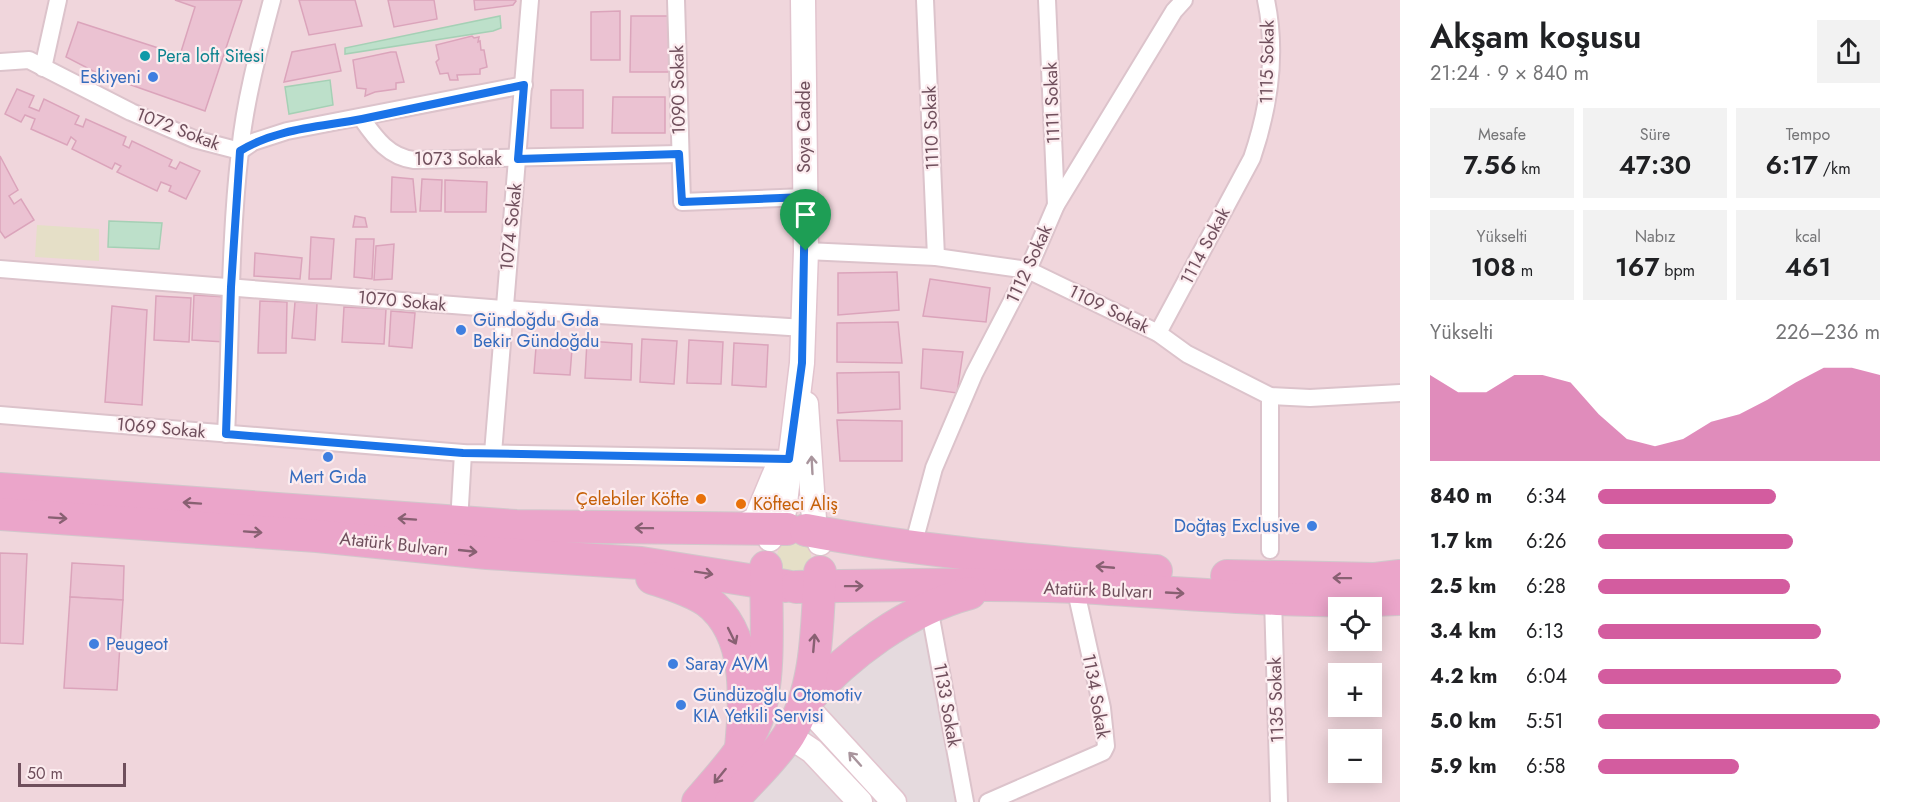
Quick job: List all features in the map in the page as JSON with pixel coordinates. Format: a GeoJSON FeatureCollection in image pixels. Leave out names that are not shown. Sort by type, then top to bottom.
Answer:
{"type":"FeatureCollection","features":[{"type":"Feature","properties":{"kind":"highway","name":"Atatürk Bulvarı"},"geometry":{"type":"LineString","coordinates":[[0,489],[459,523],[737,529],[794,557],[853,540],[1016,560],[1213,575],[1375,579],[1400,576]]}},
{"type":"Feature","properties":{"kind":"highway","name":"Atatürk Bulvarı"},"geometry":{"type":"LineString","coordinates":[[0,514],[317,536],[530,556],[641,563],[794,557],[952,584],[1075,587],[1273,599],[1400,599]]}},
{"type":"Feature","properties":{"kind":"highway"},"geometry":{"type":"LineString","coordinates":[[530,556],[646,576],[684,589],[707,601],[731,633],[739,653],[745,703],[741,748]]}},
{"type":"Feature","properties":{"kind":"highway"},"geometry":{"type":"LineString","coordinates":[[731,802],[800,743],[804,704],[811,676],[794,557]]}},
{"type":"Feature","properties":{"kind":"highway"},"geometry":{"type":"LineString","coordinates":[[698,802],[741,748],[757,719],[765,672],[794,557]]}},
{"type":"Feature","properties":{"kind":"highway"},"geometry":{"type":"LineString","coordinates":[[804,704],[827,677],[904,620],[943,600],[977,591],[1023,587]]}},
{"type":"Feature","properties":{"kind":"main road","name":"Soya Cadde"},"geometry":{"type":"LineString","coordinates":[[794,557],[784,511],[802,363],[804,328],[806,251],[803,0]]}},
{"type":"Feature","properties":{"kind":"main road","name":"Soya Cadde"},"geometry":{"type":"LineString","coordinates":[[794,557],[814,519],[812,466],[802,363]]}},
{"type":"Feature","properties":{"kind":"main road","name":"Soya Cadde"},"geometry":{"type":"LineString","coordinates":[[737,529],[756,519],[776,471],[789,459]]}},
{"type":"Feature","properties":{"kind":"main road"},"geometry":{"type":"LineString","coordinates":[[804,704],[894,802]]}},
{"type":"Feature","properties":{"kind":"main road"},"geometry":{"type":"LineString","coordinates":[[800,743],[860,802]]}},
{"type":"Feature","properties":{"kind":"street"},"geometry":{"type":"LineString","coordinates":[[43,68],[58,0]]}},
{"type":"Feature","properties":{"kind":"street"},"geometry":{"type":"LineString","coordinates":[[226,434],[231,287],[240,151],[250,90],[272,0]]}},
{"type":"Feature","properties":{"kind":"street","name":"1074 Sokak"},"geometry":{"type":"LineString","coordinates":[[493,453],[530,0]]}},
{"type":"Feature","properties":{"kind":"street","name":"1090 Sokak"},"geometry":{"type":"LineString","coordinates":[[676,0],[682,202],[805,197]]}},
{"type":"Feature","properties":{"kind":"street","name":"1110 Sokak"},"geometry":{"type":"LineString","coordinates":[[926,0],[936,257]]}},
{"type":"Feature","properties":{"kind":"street","name":"1111 Sokak"},"geometry":{"type":"LineString","coordinates":[[1047,0],[1056,205]]}},
{"type":"Feature","properties":{"kind":"street","name":"1115 Sokak"},"geometry":{"type":"LineString","coordinates":[[1252,158],[1265,116],[1269,93],[1270,54],[1266,0]]}},
{"type":"Feature","properties":{"kind":"street","name":"1112 Sokak"},"geometry":{"type":"LineString","coordinates":[[913,546],[933,468],[955,414],[1028,270],[1056,205],[1178,4]]}},
{"type":"Feature","properties":{"kind":"street","name":"1072 Sokak"},"geometry":{"type":"LineString","coordinates":[[0,62],[29,60],[194,139],[240,151],[253,142],[287,131],[362,119],[524,85]]}},
{"type":"Feature","properties":{"kind":"street","name":"1073 Sokak"},"geometry":{"type":"LineString","coordinates":[[362,119],[376,139],[403,159],[518,159],[679,154]]}},
{"type":"Feature","properties":{"kind":"street","name":"1114 Sokak"},"geometry":{"type":"LineString","coordinates":[[1158,333],[1252,158]]}},
{"type":"Feature","properties":{"kind":"street","name":"1109 Sokak"},"geometry":{"type":"LineString","coordinates":[[806,251],[936,257],[1028,270],[1158,333],[1186,354],[1270,396],[1310,398],[1400,393]]}},
{"type":"Feature","properties":{"kind":"street","name":"1070 Sokak"},"geometry":{"type":"LineString","coordinates":[[0,269],[503,309],[804,328]]}},
{"type":"Feature","properties":{"kind":"street"},"geometry":{"type":"LineString","coordinates":[[1270,396],[1270,550]]}},
{"type":"Feature","properties":{"kind":"street","name":"1069 Sokak"},"geometry":{"type":"LineString","coordinates":[[0,415],[463,453],[789,459]]}},
{"type":"Feature","properties":{"kind":"street"},"geometry":{"type":"LineString","coordinates":[[459,523],[463,453]]}},
{"type":"Feature","properties":{"kind":"street","name":"1134 Sokak"},"geometry":{"type":"LineString","coordinates":[[988,802],[1103,752],[1106,746],[1102,708],[1075,587]]}},
{"type":"Feature","properties":{"kind":"street","name":"1135 Sokak"},"geometry":{"type":"LineString","coordinates":[[1273,599],[1279,802]]}},
{"type":"Feature","properties":{"kind":"street","name":"1133 Sokak"},"geometry":{"type":"LineString","coordinates":[[929,607],[965,802]]}},
{"type":"Feature","properties":{"kind":"shaded area"},"geometry":{"type":"Polygon","coordinates":[[[0,0],[1400,0],[1400,802],[0,802],[0,0]]]}},
{"type":"Feature","properties":{"kind":"shaded area"},"geometry":{"type":"Polygon","coordinates":[[[500,16],[501,28],[493,31],[345,54],[345,48],[500,16]]]}},
{"type":"Feature","properties":{"kind":"shaded area"},"geometry":{"type":"Polygon","coordinates":[[[330,80],[333,105],[289,114],[285,87],[330,80]]]}},
{"type":"Feature","properties":{"kind":"shaded area"},"geometry":{"type":"Polygon","coordinates":[[[109,221],[162,223],[159,249],[108,247],[109,221]]]}},
{"type":"Feature","properties":{"kind":"shaded area"},"geometry":{"type":"Polygon","coordinates":[[[37,225],[99,229],[99,261],[35,257],[37,225]]]}},
{"type":"Feature","properties":{"kind":"shaded area"},"geometry":{"type":"Polygon","coordinates":[[[794,540],[806,545],[811,557],[806,569],[794,574],[782,569],[777,557],[782,545],[794,540]]]}},
{"type":"Feature","properties":{"kind":"shaded area"},"geometry":{"type":"Polygon","coordinates":[[[939,619],[959,802],[714,802],[767,746],[908,631],[939,619]]]}},
{"type":"Feature","properties":{"kind":"building","name":"Pera loft Sitesi"},"geometry":{"type":"Polygon","coordinates":[[[175,0],[242,0],[205,111],[97,73],[66,57],[78,22],[180,55],[195,7],[175,0]]]}},
{"type":"Feature","properties":{"kind":"building"},"geometry":{"type":"Polygon","coordinates":[[[299,0],[355,0],[362,26],[309,35],[299,0]]]}},
{"type":"Feature","properties":{"kind":"building"},"geometry":{"type":"Polygon","coordinates":[[[388,0],[434,0],[437,19],[394,27],[388,0]]]}},
{"type":"Feature","properties":{"kind":"building"},"geometry":{"type":"Polygon","coordinates":[[[474,0],[516,1],[513,5],[475,10],[474,0]]]}},
{"type":"Feature","properties":{"kind":"building"},"geometry":{"type":"Polygon","coordinates":[[[620,11],[620,60],[591,60],[591,12],[620,11]]]}},
{"type":"Feature","properties":{"kind":"building"},"geometry":{"type":"Polygon","coordinates":[[[631,16],[669,16],[669,72],[630,72],[631,16]]]}},
{"type":"Feature","properties":{"kind":"building"},"geometry":{"type":"Polygon","coordinates":[[[472,36],[479,37],[478,42],[480,41],[481,50],[484,50],[487,67],[480,69],[480,74],[457,75],[458,80],[450,80],[448,73],[440,74],[436,62],[439,59],[436,45],[472,36]]]}},
{"type":"Feature","properties":{"kind":"building"},"geometry":{"type":"Polygon","coordinates":[[[335,44],[341,71],[284,82],[292,52],[335,44]]]}},
{"type":"Feature","properties":{"kind":"building"},"geometry":{"type":"Polygon","coordinates":[[[396,52],[404,82],[396,83],[396,89],[365,96],[366,89],[357,88],[353,60],[396,52]]]}},
{"type":"Feature","properties":{"kind":"building"},"geometry":{"type":"Polygon","coordinates":[[[17,89],[34,96],[29,107],[39,111],[44,99],[79,116],[75,124],[83,127],[86,119],[126,137],[123,145],[129,148],[132,141],[172,160],[169,166],[176,169],[180,162],[200,171],[186,199],[169,191],[171,186],[161,182],[157,191],[117,172],[121,166],[115,163],[112,169],[72,149],[76,141],[71,137],[67,145],[31,129],[35,119],[25,115],[21,122],[5,114],[17,89]]]}},
{"type":"Feature","properties":{"kind":"building"},"geometry":{"type":"Polygon","coordinates":[[[551,90],[583,90],[583,128],[551,128],[551,90]]]}},
{"type":"Feature","properties":{"kind":"building"},"geometry":{"type":"Polygon","coordinates":[[[613,97],[665,97],[665,133],[612,133],[613,97]]]}},
{"type":"Feature","properties":{"kind":"building"},"geometry":{"type":"Polygon","coordinates":[[[0,156],[18,190],[9,196],[14,204],[21,199],[34,220],[5,238],[0,231],[0,156]]]}},
{"type":"Feature","properties":{"kind":"building"},"geometry":{"type":"Polygon","coordinates":[[[392,177],[413,179],[416,212],[391,212],[392,177]]]}},
{"type":"Feature","properties":{"kind":"building"},"geometry":{"type":"Polygon","coordinates":[[[422,179],[442,180],[441,211],[420,211],[422,179]]]}},
{"type":"Feature","properties":{"kind":"building"},"geometry":{"type":"Polygon","coordinates":[[[445,180],[487,182],[486,212],[445,212],[445,180]]]}},
{"type":"Feature","properties":{"kind":"building"},"geometry":{"type":"Polygon","coordinates":[[[355,216],[365,218],[367,227],[353,227],[355,216]]]}},
{"type":"Feature","properties":{"kind":"building"},"geometry":{"type":"Polygon","coordinates":[[[311,237],[334,239],[331,279],[309,279],[311,237]]]}},
{"type":"Feature","properties":{"kind":"building"},"geometry":{"type":"Polygon","coordinates":[[[356,239],[374,239],[372,279],[354,277],[356,239]]]}},
{"type":"Feature","properties":{"kind":"building"},"geometry":{"type":"Polygon","coordinates":[[[394,244],[392,279],[374,280],[376,246],[394,244]]]}},
{"type":"Feature","properties":{"kind":"building"},"geometry":{"type":"Polygon","coordinates":[[[255,253],[302,258],[300,279],[254,276],[255,253]]]}},
{"type":"Feature","properties":{"kind":"building"},"geometry":{"type":"Polygon","coordinates":[[[897,272],[899,310],[838,315],[838,273],[897,272]]]}},
{"type":"Feature","properties":{"kind":"building"},"geometry":{"type":"Polygon","coordinates":[[[930,279],[990,288],[986,322],[923,316],[930,279]]]}},
{"type":"Feature","properties":{"kind":"building"},"geometry":{"type":"Polygon","coordinates":[[[194,295],[227,297],[225,342],[192,340],[194,295]]]}},
{"type":"Feature","properties":{"kind":"building"},"geometry":{"type":"Polygon","coordinates":[[[156,296],[191,298],[189,342],[154,340],[156,296]]]}},
{"type":"Feature","properties":{"kind":"building"},"geometry":{"type":"Polygon","coordinates":[[[260,301],[287,302],[286,353],[258,353],[260,301]]]}},
{"type":"Feature","properties":{"kind":"building"},"geometry":{"type":"Polygon","coordinates":[[[295,302],[317,303],[315,340],[292,338],[295,302]]]}},
{"type":"Feature","properties":{"kind":"building"},"geometry":{"type":"Polygon","coordinates":[[[112,306],[147,310],[142,405],[105,402],[112,306]]]}},
{"type":"Feature","properties":{"kind":"building"},"geometry":{"type":"Polygon","coordinates":[[[344,307],[386,309],[384,344],[342,342],[344,307]]]}},
{"type":"Feature","properties":{"kind":"building"},"geometry":{"type":"Polygon","coordinates":[[[391,311],[415,313],[412,348],[389,346],[391,311]]]}},
{"type":"Feature","properties":{"kind":"building"},"geometry":{"type":"Polygon","coordinates":[[[898,322],[902,363],[837,362],[837,323],[898,322]]]}},
{"type":"Feature","properties":{"kind":"building"},"geometry":{"type":"Polygon","coordinates":[[[642,339],[677,341],[674,384],[640,382],[642,339]]]}},
{"type":"Feature","properties":{"kind":"building"},"geometry":{"type":"Polygon","coordinates":[[[689,340],[723,342],[721,384],[687,383],[689,340]]]}},
{"type":"Feature","properties":{"kind":"building"},"geometry":{"type":"Polygon","coordinates":[[[587,341],[632,344],[631,380],[585,378],[587,341]]]}},
{"type":"Feature","properties":{"kind":"building"},"geometry":{"type":"Polygon","coordinates":[[[734,343],[768,345],[766,387],[732,385],[734,343]]]}},
{"type":"Feature","properties":{"kind":"building"},"geometry":{"type":"Polygon","coordinates":[[[536,347],[572,349],[570,375],[534,373],[536,347]]]}},
{"type":"Feature","properties":{"kind":"building"},"geometry":{"type":"Polygon","coordinates":[[[923,349],[963,352],[957,393],[921,388],[923,349]]]}},
{"type":"Feature","properties":{"kind":"building"},"geometry":{"type":"Polygon","coordinates":[[[899,372],[900,409],[838,413],[837,373],[899,372]]]}},
{"type":"Feature","properties":{"kind":"building"},"geometry":{"type":"Polygon","coordinates":[[[837,420],[902,421],[902,461],[840,461],[837,420]]]}},
{"type":"Feature","properties":{"kind":"building"},"geometry":{"type":"Polygon","coordinates":[[[0,553],[27,554],[23,644],[0,643],[0,553]]]}},
{"type":"Feature","properties":{"kind":"building"},"geometry":{"type":"Polygon","coordinates":[[[72,563],[124,566],[123,600],[70,597],[72,563]]]}},
{"type":"Feature","properties":{"kind":"building","name":"Peugeot"},"geometry":{"type":"Polygon","coordinates":[[[70,597],[123,600],[117,690],[64,688],[70,597]]]}},
{"type":"Feature","properties":{"kind":"place","name":"Pera loft Sitesi"},"geometry":{"type":"Point","coordinates":[145,56]}},
{"type":"Feature","properties":{"kind":"place","name":"Eskiyeni"},"geometry":{"type":"Point","coordinates":[153,77]}},
{"type":"Feature","properties":{"kind":"place","name":"Gündoğdu Gıda Bekir Gündoğdu"},"geometry":{"type":"Point","coordinates":[461,330]}},
{"type":"Feature","properties":{"kind":"place","name":"Mert Gıda"},"geometry":{"type":"Point","coordinates":[328,457]}},
{"type":"Feature","properties":{"kind":"place","name":"Çelebiler Köfte"},"geometry":{"type":"Point","coordinates":[701,499]}},
{"type":"Feature","properties":{"kind":"place","name":"Köfteci Aliş"},"geometry":{"type":"Point","coordinates":[741,504]}},
{"type":"Feature","properties":{"kind":"place","name":"Doğtaş Exclusive"},"geometry":{"type":"Point","coordinates":[1312,526]}},
{"type":"Feature","properties":{"kind":"place","name":"Peugeot"},"geometry":{"type":"Point","coordinates":[94,644]}},
{"type":"Feature","properties":{"kind":"place","name":"Saray AVM"},"geometry":{"type":"Point","coordinates":[673,664]}},
{"type":"Feature","properties":{"kind":"place","name":"Gündüzoğlu Otomotiv KIA Yetkili Servisi"},"geometry":{"type":"Point","coordinates":[681,705]}},
{"type":"Feature","properties":{"kind":"route"},"geometry":{"type":"LineString","coordinates":[[524,85],[518,159],[679,154],[682,202],[805,197],[806,251],[802,363],[789,459],[463,453],[226,434],[231,287],[240,151],[253,142],[287,131],[362,119],[524,85]]}}]}
